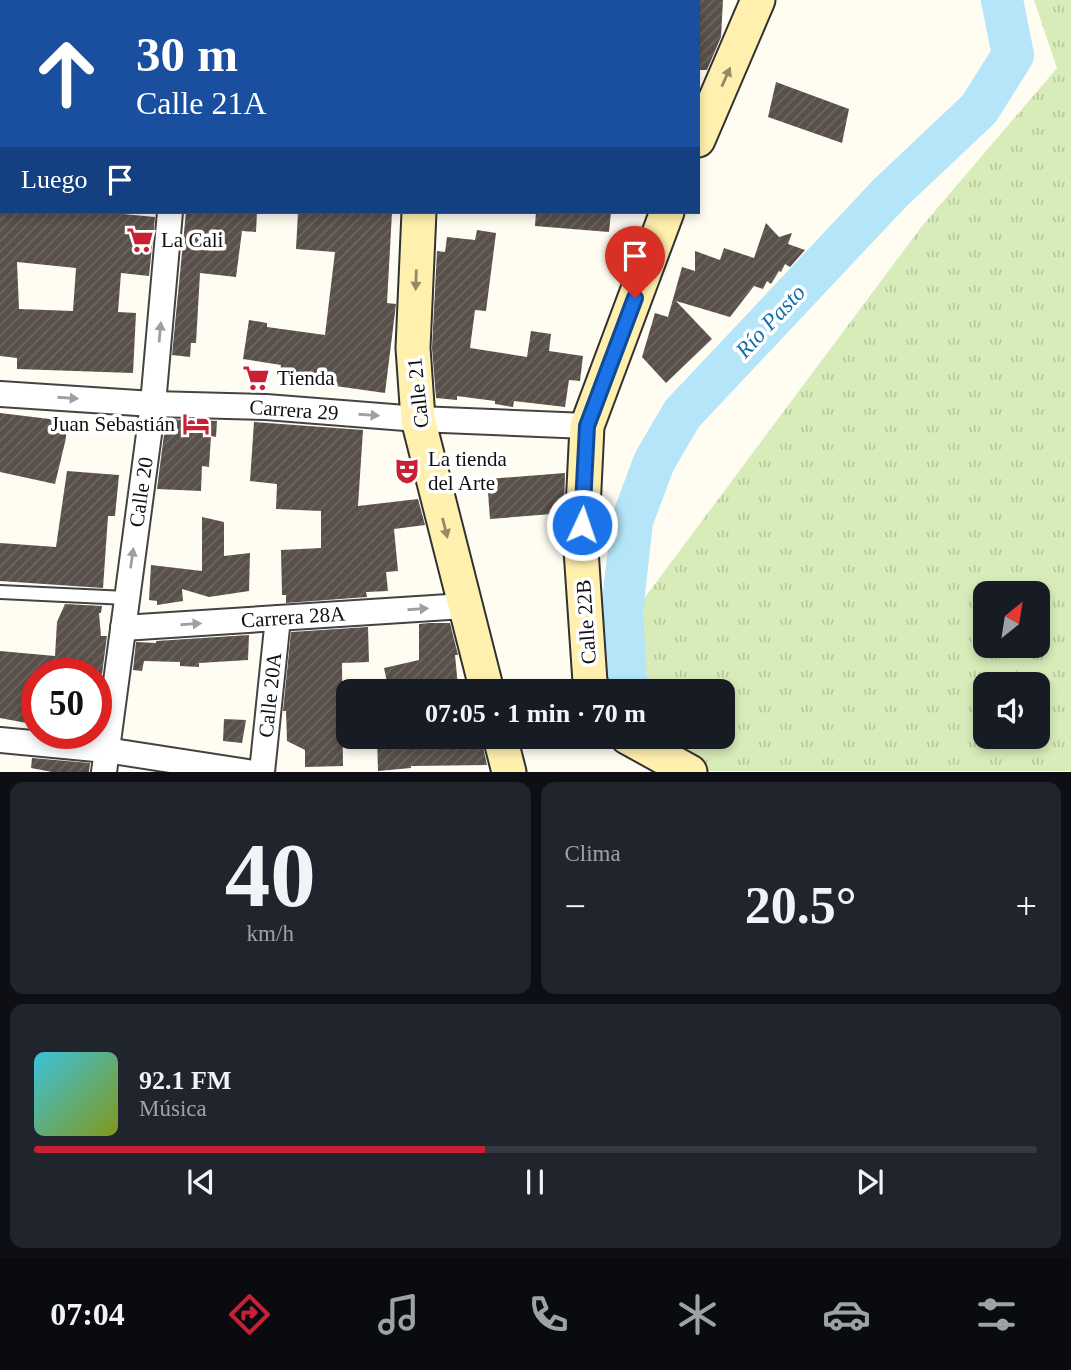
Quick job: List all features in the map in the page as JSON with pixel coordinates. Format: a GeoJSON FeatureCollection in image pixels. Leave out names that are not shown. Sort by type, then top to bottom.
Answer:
{"type":"FeatureCollection","features":[{"type":"Feature","properties":{"kind":"main road"},"geometry":{"type":"LineString","coordinates":[[700,135],[758,0]]}},
{"type":"Feature","properties":{"kind":"main road","name":"Calle 21"},"geometry":{"type":"LineString","coordinates":[[419,214],[413,348],[418,419],[485,679]]}},
{"type":"Feature","properties":{"kind":"main road","name":"Calle 22B"},"geometry":{"type":"LineString","coordinates":[[590,679],[581,550],[587,426],[666,214]]}},
{"type":"Feature","properties":{"kind":"main road"},"geometry":{"type":"LineString","coordinates":[[503,749],[509,772]]}},
{"type":"Feature","properties":{"kind":"main road"},"geometry":{"type":"LineString","coordinates":[[648,749],[690,772]]}},
{"type":"Feature","properties":{"kind":"street","name":"Calle 20"},"geometry":{"type":"LineString","coordinates":[[105,761],[153,404],[170,214]]}},
{"type":"Feature","properties":{"kind":"street","name":"Carrera 29"},"geometry":{"type":"LineString","coordinates":[[0,394],[153,404],[267,407],[418,419],[587,426]]}},
{"type":"Feature","properties":{"kind":"street","name":"Carrera 28A"},"geometry":{"type":"LineString","coordinates":[[123,628],[464,606]]}},
{"type":"Feature","properties":{"kind":"street","name":"Calle 20A"},"geometry":{"type":"LineString","coordinates":[[262,772],[278,618]]}},
{"type":"Feature","properties":{"kind":"street"},"geometry":{"type":"LineString","coordinates":[[0,740],[105,761],[248,772]]}},
{"type":"Feature","properties":{"kind":"lane"},"geometry":{"type":"LineString","coordinates":[[0,592],[127,598]]}},
{"type":"Feature","properties":{"kind":"green space"},"geometry":{"type":"Polygon","coordinates":[[[1034,0],[1071,0],[1071,771],[689,771],[685,769],[676,749],[735,749],[735,679],[647,679],[637,608],[922,226],[1057,68],[1034,0]]]}},
{"type":"Feature","properties":{"kind":"building"},"geometry":{"type":"Polygon","coordinates":[[[700,0],[723,0],[721,37],[707,70],[700,70],[700,0]]]}},
{"type":"Feature","properties":{"kind":"building"},"geometry":{"type":"Polygon","coordinates":[[[776,82],[849,109],[842,143],[768,117],[776,82]]]}},
{"type":"Feature","properties":{"kind":"building"},"geometry":{"type":"Polygon","coordinates":[[[0,214],[123,214],[155,217],[149,276],[121,273],[118,312],[136,313],[133,373],[17,369],[17,358],[0,356],[0,214]],[[17,262],[19,309],[73,311],[76,268],[17,262]]]}},
{"type":"Feature","properties":{"kind":"building"},"geometry":{"type":"Polygon","coordinates":[[[186,214],[257,214],[256,232],[242,231],[236,277],[200,273],[196,343],[191,343],[190,357],[172,355],[186,214]]]}},
{"type":"Feature","properties":{"kind":"building"},"geometry":{"type":"Polygon","coordinates":[[[298,214],[392,214],[387,303],[396,304],[385,393],[279,378],[281,365],[243,359],[249,320],[267,323],[267,327],[325,335],[335,252],[296,249],[298,214]]]}},
{"type":"Feature","properties":{"kind":"building"},"geometry":{"type":"Polygon","coordinates":[[[536,214],[611,214],[609,232],[535,226],[536,214]]]}},
{"type":"Feature","properties":{"kind":"building"},"geometry":{"type":"Polygon","coordinates":[[[766,223],[779,237],[792,233],[788,244],[805,250],[790,267],[785,264],[771,284],[767,281],[763,289],[754,286],[730,317],[676,301],[712,339],[666,383],[642,357],[655,313],[668,317],[682,267],[695,271],[695,251],[720,260],[724,248],[754,258],[766,223]]]}},
{"type":"Feature","properties":{"kind":"building"},"geometry":{"type":"Polygon","coordinates":[[[477,230],[496,233],[486,311],[475,310],[470,348],[527,357],[531,331],[551,334],[549,351],[583,356],[580,381],[569,380],[565,407],[514,401],[513,407],[495,404],[495,401],[457,396],[457,400],[436,398],[432,348],[437,251],[445,252],[447,237],[475,240],[477,230]]]}},
{"type":"Feature","properties":{"kind":"building"},"geometry":{"type":"Polygon","coordinates":[[[0,413],[66,421],[66,438],[55,484],[0,472],[0,413]]]}},
{"type":"Feature","properties":{"kind":"building"},"geometry":{"type":"Polygon","coordinates":[[[166,419],[217,421],[216,437],[211,436],[209,467],[202,466],[201,491],[157,489],[166,419]]]}},
{"type":"Feature","properties":{"kind":"building"},"geometry":{"type":"Polygon","coordinates":[[[254,422],[363,430],[358,506],[418,499],[425,525],[394,529],[398,571],[386,572],[388,591],[366,592],[367,597],[286,603],[286,595],[282,595],[281,550],[321,548],[321,511],[276,509],[277,484],[250,481],[254,422]]]}},
{"type":"Feature","properties":{"kind":"building"},"geometry":{"type":"Polygon","coordinates":[[[67,471],[119,475],[115,516],[108,516],[103,588],[0,581],[0,543],[56,547],[67,471]]]}},
{"type":"Feature","properties":{"kind":"building"},"geometry":{"type":"Polygon","coordinates":[[[565,473],[564,513],[490,519],[487,479],[565,473]]]}},
{"type":"Feature","properties":{"kind":"building"},"geometry":{"type":"Polygon","coordinates":[[[202,517],[224,522],[224,556],[250,553],[249,591],[209,597],[182,589],[183,601],[157,605],[157,601],[149,600],[151,565],[202,571],[202,517]]]}},
{"type":"Feature","properties":{"kind":"building"},"geometry":{"type":"Polygon","coordinates":[[[65,604],[102,606],[99,613],[101,636],[107,636],[104,658],[21,658],[21,722],[0,718],[0,651],[55,656],[57,622],[65,604]]]}},
{"type":"Feature","properties":{"kind":"building"},"geometry":{"type":"Polygon","coordinates":[[[450,623],[458,655],[455,655],[457,679],[386,679],[384,668],[419,660],[419,624],[450,623]]]}},
{"type":"Feature","properties":{"kind":"building"},"geometry":{"type":"Polygon","coordinates":[[[368,627],[369,662],[342,663],[342,679],[336,679],[336,749],[343,749],[343,766],[305,767],[305,750],[287,741],[286,711],[283,711],[291,632],[368,627]]]}},
{"type":"Feature","properties":{"kind":"building"},"geometry":{"type":"Polygon","coordinates":[[[249,635],[248,660],[199,663],[199,667],[180,666],[180,662],[144,661],[142,671],[133,670],[136,642],[156,643],[249,635]]]}},
{"type":"Feature","properties":{"kind":"building"},"geometry":{"type":"Polygon","coordinates":[[[224,719],[246,720],[242,743],[223,741],[224,719]]]}},
{"type":"Feature","properties":{"kind":"building"},"geometry":{"type":"Polygon","coordinates":[[[377,749],[484,749],[487,765],[411,766],[378,771],[377,749]]]}},
{"type":"Feature","properties":{"kind":"building"},"geometry":{"type":"Polygon","coordinates":[[[32,758],[90,763],[89,772],[52,772],[31,768],[32,758]]]}},
{"type":"Feature","properties":{"kind":"waterway","name":"Río Pasto"},"geometry":{"type":"LineString","coordinates":[[626,679],[622,611],[632,521],[654,462],[682,414],[890,193],[979,109],[1013,55],[1002,0]]}},
{"type":"Feature","properties":{"kind":"place","name":"La Cali"},"geometry":{"type":"Point","coordinates":[140,240]}},
{"type":"Feature","properties":{"kind":"place","name":"Tienda"},"geometry":{"type":"Point","coordinates":[256,378]}},
{"type":"Feature","properties":{"kind":"place","name":"Juan Sebastián"},"geometry":{"type":"Point","coordinates":[196,424]}},
{"type":"Feature","properties":{"kind":"place","name":"La tienda del Arte"},"geometry":{"type":"Point","coordinates":[407,471]}},
{"type":"Feature","properties":{"kind":"route"},"geometry":{"type":"LineString","coordinates":[[582,525],[587,426],[635,298]]}}]}
